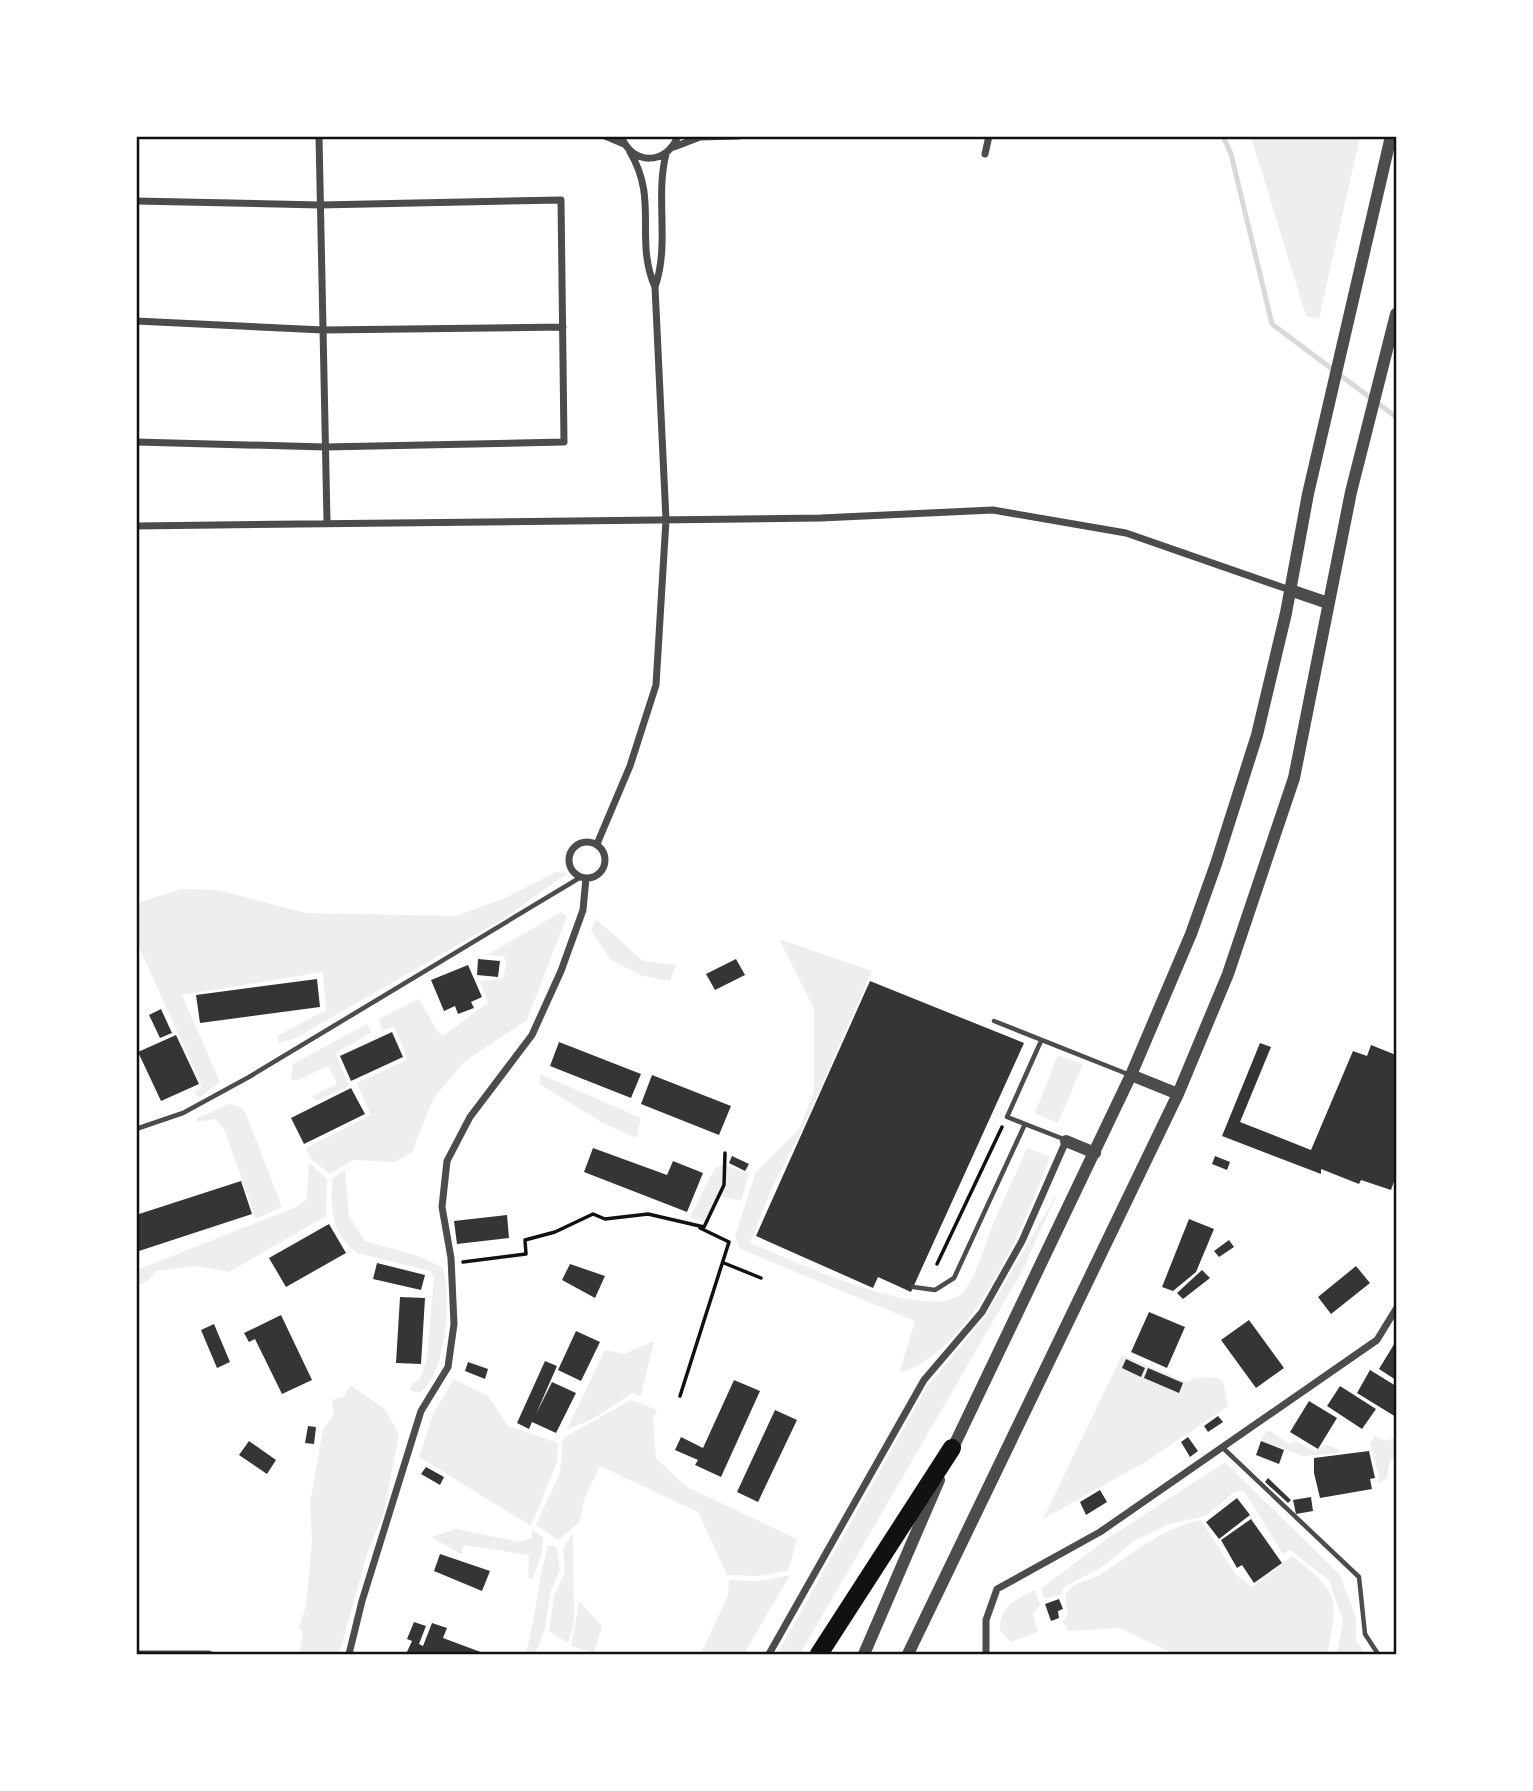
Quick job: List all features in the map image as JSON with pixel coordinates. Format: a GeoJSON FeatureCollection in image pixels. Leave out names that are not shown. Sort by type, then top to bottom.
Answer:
{"type":"FeatureCollection","features":[{"type":"Feature","properties":{"kind":"highway"},"geometry":{"type":"LineString","coordinates":[[819,1654],[952,1448]]}},
{"type":"Feature","properties":{"kind":"street"},"geometry":{"type":"LineString","coordinates":[[319,136],[327,521]]}},
{"type":"Feature","properties":{"kind":"street"},"geometry":{"type":"LineString","coordinates":[[597,844],[630,766],[656,685],[666,520],[655,287],[645,265],[646,196],[642,172],[622,140],[605,136]]}},
{"type":"Feature","properties":{"kind":"street"},"geometry":{"type":"LineString","coordinates":[[655,287],[662,268],[662,176],[668,152],[678,136]]}},
{"type":"Feature","properties":{"kind":"street"},"geometry":{"type":"LineString","coordinates":[[630,152],[647,159],[700,136],[739,136]]}},
{"type":"Feature","properties":{"kind":"street"},"geometry":{"type":"LineString","coordinates":[[985,154],[989,136]]}},
{"type":"Feature","properties":{"kind":"street"},"geometry":{"type":"LineString","coordinates":[[864,1654],[952,1448],[1131,1075],[1191,934],[1216,864],[1257,735],[1290,590],[1308,494],[1391,136]]}},
{"type":"Feature","properties":{"kind":"street"},"geometry":{"type":"LineString","coordinates":[[136,201],[320,205],[561,200],[564,442],[325,447],[136,442]]}},
{"type":"Feature","properties":{"kind":"street"},"geometry":{"type":"LineString","coordinates":[[908,1654],[1178,1094],[1228,974],[1294,778],[1351,492],[1396,316]]}},
{"type":"Feature","properties":{"kind":"street"},"geometry":{"type":"LineString","coordinates":[[136,321],[323,330],[563,327]]}},
{"type":"Feature","properties":{"kind":"street"},"geometry":{"type":"LineString","coordinates":[[136,526],[327,521],[821,518],[993,510],[1126,533],[1328,603]]}},
{"type":"Feature","properties":{"kind":"street"},"geometry":{"type":"LineString","coordinates":[[579,843],[597,844],[605,853],[605,865],[598,875],[584,878],[572,869],[571,852],[579,843]]}},
{"type":"Feature","properties":{"kind":"street"},"geometry":{"type":"LineString","coordinates":[[349,1654],[362,1601],[421,1411],[448,1367],[454,1324],[451,1264],[442,1207],[447,1161],[470,1117],[532,1035],[561,971],[583,910],[584,878]]}},
{"type":"Feature","properties":{"kind":"street"},"geometry":{"type":"LineString","coordinates":[[1131,1075],[1178,1094]]}},
{"type":"Feature","properties":{"kind":"street"},"geometry":{"type":"LineString","coordinates":[[769,1654],[924,1380],[982,1312],[1022,1241],[1066,1140],[1095,1153]]}},
{"type":"Feature","properties":{"kind":"street"},"geometry":{"type":"LineString","coordinates":[[986,1654],[986,1620],[997,1589],[1100,1532],[1377,1340],[1396,1309]]}},
{"type":"Feature","properties":{"kind":"street"},"geometry":{"type":"LineString","coordinates":[[136,1654],[209,1654]]}},
{"type":"Feature","properties":{"kind":"lane"},"geometry":{"type":"LineString","coordinates":[[136,1129],[183,1113],[249,1077],[584,878]]}},
{"type":"Feature","properties":{"kind":"lane"},"geometry":{"type":"LineString","coordinates":[[994,1021],[1131,1075]]}},
{"type":"Feature","properties":{"kind":"lane"},"geometry":{"type":"LineString","coordinates":[[1041,1041],[1007,1117],[1066,1140]]}},
{"type":"Feature","properties":{"kind":"lane"},"geometry":{"type":"LineString","coordinates":[[913,1287],[936,1290],[954,1278],[1025,1124]]}},
{"type":"Feature","properties":{"kind":"lane"},"geometry":{"type":"LineString","coordinates":[[1222,1447],[1359,1577],[1365,1634],[1378,1654]]}},
{"type":"Feature","properties":{"kind":"path"},"geometry":{"type":"LineString","coordinates":[[937,1265],[1007,1117]]}},
{"type":"Feature","properties":{"kind":"path"},"geometry":{"type":"LineString","coordinates":[[698,1227],[704,1227],[708,1223],[724,1185],[725,1153]]}},
{"type":"Feature","properties":{"kind":"path"},"geometry":{"type":"LineString","coordinates":[[451,1264],[526,1254],[525,1240],[555,1232],[593,1214],[605,1219],[648,1214],[698,1227],[729,1242],[680,1396]]}},
{"type":"Feature","properties":{"kind":"path"},"geometry":{"type":"LineString","coordinates":[[724,1263],[761,1278]]}},
{"type":"Feature","properties":{"kind":"shaded area"},"geometry":{"type":"Polygon","coordinates":[[[1251,137],[1360,137],[1319,319],[1306,316],[1251,137]]]}},
{"type":"Feature","properties":{"kind":"shaded area"},"geometry":{"type":"Polygon","coordinates":[[[556,872],[568,873],[503,919],[294,1039],[279,1043],[277,1036],[326,1010],[323,972],[182,995],[220,1082],[200,1097],[194,1094],[202,1086],[137,943],[137,903],[181,889],[217,890],[306,913],[456,916],[503,899],[556,872]]]}},
{"type":"Feature","properties":{"kind":"shaded area"},"geometry":{"type":"Polygon","coordinates":[[[561,912],[567,916],[527,1020],[465,1061],[433,1099],[412,1152],[395,1162],[353,1160],[330,1174],[310,1158],[306,1148],[371,1115],[357,1083],[408,1059],[394,1026],[382,1031],[379,1019],[419,999],[437,1031],[443,1035],[455,1028],[488,1003],[480,981],[503,979],[506,963],[504,956],[487,955],[561,912]]]}},
{"type":"Feature","properties":{"kind":"shaded area"},"geometry":{"type":"Polygon","coordinates":[[[596,919],[643,961],[676,965],[670,981],[643,976],[611,960],[591,931],[596,919]]]}},
{"type":"Feature","properties":{"kind":"shaded area"},"geometry":{"type":"Polygon","coordinates":[[[779,939],[872,971],[802,1130],[771,1190],[750,1243],[861,1287],[925,1301],[949,1300],[965,1290],[974,1275],[992,1226],[1027,1148],[1050,1157],[1011,1248],[973,1313],[950,1340],[925,1361],[899,1373],[915,1321],[740,1249],[735,1236],[756,1172],[800,1128],[814,1091],[814,1009],[779,939]]]}},
{"type":"Feature","properties":{"kind":"shaded area"},"geometry":{"type":"Polygon","coordinates":[[[367,1024],[371,1033],[335,1053],[349,1086],[317,1101],[312,1097],[337,1083],[328,1066],[298,1080],[291,1080],[293,1064],[367,1024]]]}},
{"type":"Feature","properties":{"kind":"shaded area"},"geometry":{"type":"Polygon","coordinates":[[[1058,1055],[1083,1064],[1058,1123],[1035,1113],[1058,1055]]]}},
{"type":"Feature","properties":{"kind":"shaded area"},"geometry":{"type":"Polygon","coordinates":[[[540,1074],[641,1118],[636,1138],[601,1122],[540,1084],[540,1074]]]}},
{"type":"Feature","properties":{"kind":"shaded area"},"geometry":{"type":"Polygon","coordinates":[[[229,1104],[240,1107],[246,1114],[282,1207],[256,1219],[224,1129],[215,1119],[197,1122],[197,1118],[229,1104]]]}},
{"type":"Feature","properties":{"kind":"shaded area"},"geometry":{"type":"Polygon","coordinates":[[[309,1163],[327,1179],[326,1216],[229,1272],[197,1266],[157,1271],[146,1282],[137,1285],[137,1270],[296,1207],[307,1199],[309,1163]]]}},
{"type":"Feature","properties":{"kind":"shaded area"},"geometry":{"type":"Polygon","coordinates":[[[724,1165],[749,1173],[741,1201],[720,1196],[704,1222],[690,1217],[715,1168],[724,1165]]]}},
{"type":"Feature","properties":{"kind":"shaded area"},"geometry":{"type":"Polygon","coordinates":[[[345,1170],[349,1216],[365,1241],[418,1256],[442,1267],[447,1295],[445,1334],[436,1370],[419,1393],[410,1390],[412,1384],[420,1379],[427,1359],[434,1277],[430,1271],[357,1253],[348,1245],[337,1228],[332,1200],[332,1179],[345,1170]]]}},
{"type":"Feature","properties":{"kind":"shaded area"},"geometry":{"type":"Polygon","coordinates":[[[1059,1190],[1021,1273],[800,1654],[777,1654],[927,1387],[985,1317],[1059,1190]]]}},
{"type":"Feature","properties":{"kind":"shaded area"},"geometry":{"type":"Polygon","coordinates":[[[654,1341],[641,1396],[632,1393],[591,1420],[567,1429],[605,1350],[624,1354],[654,1341]]]}},
{"type":"Feature","properties":{"kind":"shaded area"},"geometry":{"type":"Polygon","coordinates":[[[1122,1355],[1187,1382],[1205,1377],[1219,1379],[1223,1381],[1228,1406],[1147,1461],[1043,1519],[1122,1355]]]}},
{"type":"Feature","properties":{"kind":"shaded area"},"geometry":{"type":"Polygon","coordinates":[[[454,1379],[489,1397],[508,1426],[558,1443],[557,1462],[531,1526],[419,1457],[433,1414],[454,1379]]]}},
{"type":"Feature","properties":{"kind":"shaded area"},"geometry":{"type":"Polygon","coordinates":[[[350,1385],[385,1409],[399,1435],[384,1512],[367,1554],[339,1654],[299,1654],[303,1633],[299,1627],[306,1606],[312,1541],[310,1502],[323,1430],[334,1414],[332,1400],[345,1396],[350,1385]]]}},
{"type":"Feature","properties":{"kind":"shaded area"},"geometry":{"type":"Polygon","coordinates":[[[631,1400],[657,1410],[653,1420],[656,1458],[685,1486],[797,1539],[788,1571],[758,1576],[727,1575],[698,1512],[600,1466],[585,1497],[579,1523],[558,1540],[536,1525],[560,1472],[563,1438],[631,1400]]]}},
{"type":"Feature","properties":{"kind":"shaded area"},"geometry":{"type":"Polygon","coordinates":[[[1269,1430],[1289,1444],[1296,1441],[1315,1451],[1326,1445],[1338,1449],[1340,1453],[1303,1456],[1263,1441],[1262,1436],[1269,1430]]]}},
{"type":"Feature","properties":{"kind":"shaded area"},"geometry":{"type":"Polygon","coordinates":[[[1375,1436],[1386,1441],[1396,1437],[1396,1457],[1390,1460],[1387,1478],[1378,1484],[1379,1476],[1370,1444],[1375,1436]]]}},
{"type":"Feature","properties":{"kind":"shaded area"},"geometry":{"type":"Polygon","coordinates":[[[1225,1462],[1340,1575],[1356,1618],[1356,1640],[1365,1654],[1337,1654],[1343,1621],[1329,1580],[1290,1550],[1283,1554],[1244,1491],[1234,1492],[1206,1516],[1169,1524],[1134,1541],[1102,1567],[1064,1587],[1061,1594],[1045,1599],[1041,1589],[1107,1539],[1225,1462]]]}},
{"type":"Feature","properties":{"kind":"shaded area"},"geometry":{"type":"Polygon","coordinates":[[[1201,1520],[1236,1575],[1252,1587],[1292,1556],[1319,1579],[1332,1597],[1334,1608],[1327,1654],[1174,1654],[1120,1628],[1069,1631],[1062,1622],[1068,1614],[1065,1595],[1072,1587],[1101,1574],[1160,1535],[1201,1520]]]}},
{"type":"Feature","properties":{"kind":"shaded area"},"geometry":{"type":"Polygon","coordinates":[[[456,1529],[520,1542],[532,1538],[532,1530],[543,1537],[542,1554],[532,1579],[528,1577],[529,1555],[464,1545],[461,1554],[431,1537],[456,1529]]]}},
{"type":"Feature","properties":{"kind":"shaded area"},"geometry":{"type":"Polygon","coordinates":[[[573,1533],[574,1623],[568,1643],[549,1631],[554,1596],[565,1572],[563,1548],[573,1533]]]}},
{"type":"Feature","properties":{"kind":"shaded area"},"geometry":{"type":"Polygon","coordinates":[[[548,1545],[556,1547],[560,1569],[550,1593],[545,1629],[535,1654],[526,1654],[532,1627],[548,1545]]]}},
{"type":"Feature","properties":{"kind":"shaded area"},"geometry":{"type":"Polygon","coordinates":[[[790,1575],[744,1654],[701,1654],[728,1595],[729,1580],[759,1581],[790,1575]]]}},
{"type":"Feature","properties":{"kind":"shaded area"},"geometry":{"type":"Polygon","coordinates":[[[1035,1590],[1040,1605],[1033,1614],[1038,1632],[1010,1642],[1000,1630],[1002,1615],[1015,1601],[1035,1590]]]}},
{"type":"Feature","properties":{"kind":"shaded area"},"geometry":{"type":"Polygon","coordinates":[[[579,1601],[602,1626],[594,1653],[571,1646],[579,1601]]]}},
{"type":"Feature","properties":{"kind":"building"},"geometry":{"type":"Polygon","coordinates":[[[478,959],[500,961],[498,977],[477,975],[478,959]]]}},
{"type":"Feature","properties":{"kind":"building"},"geometry":{"type":"Polygon","coordinates":[[[736,959],[745,975],[715,990],[706,974],[736,959]]]}},
{"type":"Feature","properties":{"kind":"building"},"geometry":{"type":"Polygon","coordinates":[[[468,965],[482,997],[471,1002],[474,1008],[458,1014],[455,1006],[444,1011],[431,980],[468,965]]]}},
{"type":"Feature","properties":{"kind":"building"},"geometry":{"type":"Polygon","coordinates":[[[317,979],[320,1007],[200,1023],[196,995],[317,979]]]}},
{"type":"Feature","properties":{"kind":"building"},"geometry":{"type":"Polygon","coordinates":[[[870,981],[1024,1043],[911,1292],[878,1277],[873,1288],[756,1236],[870,981]]]}},
{"type":"Feature","properties":{"kind":"building"},"geometry":{"type":"Polygon","coordinates":[[[161,1009],[172,1033],[160,1038],[149,1015],[161,1009]]]}},
{"type":"Feature","properties":{"kind":"building"},"geometry":{"type":"Polygon","coordinates":[[[392,1032],[403,1057],[351,1081],[340,1056],[392,1032]]]}},
{"type":"Feature","properties":{"kind":"building"},"geometry":{"type":"Polygon","coordinates":[[[176,1035],[199,1084],[161,1101],[138,1052],[176,1035]]]}},
{"type":"Feature","properties":{"kind":"building"},"geometry":{"type":"Polygon","coordinates":[[[559,1042],[641,1074],[631,1098],[550,1066],[559,1042]]]}},
{"type":"Feature","properties":{"kind":"building"},"geometry":{"type":"Polygon","coordinates":[[[1260,1043],[1271,1047],[1240,1122],[1311,1150],[1353,1051],[1367,1056],[1371,1045],[1396,1055],[1396,1176],[1391,1190],[1361,1180],[1359,1184],[1321,1169],[1321,1174],[1222,1136],[1260,1043]]]}},
{"type":"Feature","properties":{"kind":"building"},"geometry":{"type":"Polygon","coordinates":[[[652,1075],[731,1106],[719,1135],[641,1104],[652,1075]]]}},
{"type":"Feature","properties":{"kind":"building"},"geometry":{"type":"Polygon","coordinates":[[[351,1088],[365,1114],[304,1144],[291,1118],[351,1088]]]}},
{"type":"Feature","properties":{"kind":"building"},"geometry":{"type":"Polygon","coordinates":[[[593,1148],[667,1175],[673,1161],[703,1173],[687,1212],[584,1172],[593,1148]]]}},
{"type":"Feature","properties":{"kind":"building"},"geometry":{"type":"Polygon","coordinates":[[[732,1156],[749,1164],[745,1171],[729,1163],[732,1156]]]}},
{"type":"Feature","properties":{"kind":"building"},"geometry":{"type":"Polygon","coordinates":[[[1215,1156],[1230,1162],[1227,1170],[1212,1164],[1215,1156]]]}},
{"type":"Feature","properties":{"kind":"building"},"geometry":{"type":"Polygon","coordinates":[[[241,1181],[252,1214],[139,1251],[136,1215],[241,1181]]]}},
{"type":"Feature","properties":{"kind":"building"},"geometry":{"type":"Polygon","coordinates":[[[507,1215],[509,1238],[457,1244],[454,1221],[507,1215]]]}},
{"type":"Feature","properties":{"kind":"building"},"geometry":{"type":"Polygon","coordinates":[[[1189,1219],[1214,1229],[1196,1272],[1173,1291],[1162,1287],[1189,1219]]]}},
{"type":"Feature","properties":{"kind":"building"},"geometry":{"type":"Polygon","coordinates":[[[329,1224],[346,1253],[286,1287],[269,1258],[329,1224]]]}},
{"type":"Feature","properties":{"kind":"building"},"geometry":{"type":"Polygon","coordinates":[[[1229,1240],[1234,1247],[1219,1257],[1214,1251],[1229,1240]]]}},
{"type":"Feature","properties":{"kind":"building"},"geometry":{"type":"Polygon","coordinates":[[[377,1263],[425,1275],[421,1290],[373,1279],[377,1263]]]}},
{"type":"Feature","properties":{"kind":"building"},"geometry":{"type":"Polygon","coordinates":[[[570,1264],[605,1276],[595,1298],[562,1280],[570,1264]]]}},
{"type":"Feature","properties":{"kind":"building"},"geometry":{"type":"Polygon","coordinates":[[[1356,1266],[1370,1283],[1331,1314],[1318,1297],[1356,1266]]]}},
{"type":"Feature","properties":{"kind":"building"},"geometry":{"type":"Polygon","coordinates":[[[1202,1270],[1210,1278],[1183,1299],[1177,1293],[1202,1270]]]}},
{"type":"Feature","properties":{"kind":"building"},"geometry":{"type":"Polygon","coordinates":[[[400,1297],[425,1298],[421,1364],[396,1363],[400,1297]]]}},
{"type":"Feature","properties":{"kind":"building"},"geometry":{"type":"Polygon","coordinates":[[[1149,1312],[1185,1327],[1167,1368],[1131,1352],[1149,1312]]]}},
{"type":"Feature","properties":{"kind":"building"},"geometry":{"type":"Polygon","coordinates":[[[281,1315],[312,1380],[282,1394],[255,1339],[249,1342],[244,1333],[281,1315]]]}},
{"type":"Feature","properties":{"kind":"building"},"geometry":{"type":"Polygon","coordinates":[[[1249,1320],[1284,1368],[1256,1388],[1221,1340],[1249,1320]]]}},
{"type":"Feature","properties":{"kind":"building"},"geometry":{"type":"Polygon","coordinates":[[[214,1324],[230,1362],[217,1368],[201,1330],[214,1324]]]}},
{"type":"Feature","properties":{"kind":"building"},"geometry":{"type":"Polygon","coordinates":[[[576,1331],[600,1342],[581,1381],[558,1370],[576,1331]]]}},
{"type":"Feature","properties":{"kind":"building"},"geometry":{"type":"Polygon","coordinates":[[[1396,1341],[1396,1380],[1379,1369],[1396,1341]]]}},
{"type":"Feature","properties":{"kind":"building"},"geometry":{"type":"Polygon","coordinates":[[[1126,1359],[1145,1368],[1141,1377],[1122,1368],[1126,1359]]]}},
{"type":"Feature","properties":{"kind":"building"},"geometry":{"type":"Polygon","coordinates":[[[545,1361],[557,1366],[536,1414],[552,1382],[576,1393],[556,1433],[532,1422],[529,1429],[517,1423],[545,1361]]]}},
{"type":"Feature","properties":{"kind":"building"},"geometry":{"type":"Polygon","coordinates":[[[468,1362],[488,1369],[485,1379],[465,1371],[468,1362]]]}},
{"type":"Feature","properties":{"kind":"building"},"geometry":{"type":"Polygon","coordinates":[[[1148,1368],[1183,1383],[1179,1393],[1144,1378],[1148,1368]]]}},
{"type":"Feature","properties":{"kind":"building"},"geometry":{"type":"Polygon","coordinates":[[[1370,1370],[1396,1386],[1396,1417],[1357,1393],[1370,1370]]]}},
{"type":"Feature","properties":{"kind":"building"},"geometry":{"type":"Polygon","coordinates":[[[734,1380],[760,1391],[721,1477],[695,1465],[698,1460],[675,1450],[681,1437],[703,1448],[734,1380]]]}},
{"type":"Feature","properties":{"kind":"building"},"geometry":{"type":"Polygon","coordinates":[[[1340,1386],[1376,1409],[1362,1429],[1327,1406],[1340,1386]]]}},
{"type":"Feature","properties":{"kind":"building"},"geometry":{"type":"Polygon","coordinates":[[[1309,1401],[1337,1418],[1318,1449],[1290,1432],[1309,1401]]]}},
{"type":"Feature","properties":{"kind":"building"},"geometry":{"type":"Polygon","coordinates":[[[775,1410],[797,1420],[758,1502],[737,1492],[775,1410]]]}},
{"type":"Feature","properties":{"kind":"building"},"geometry":{"type":"Polygon","coordinates":[[[1218,1416],[1223,1422],[1208,1432],[1204,1426],[1218,1416]]]}},
{"type":"Feature","properties":{"kind":"building"},"geometry":{"type":"Polygon","coordinates":[[[308,1426],[316,1427],[314,1444],[305,1443],[308,1426]]]}},
{"type":"Feature","properties":{"kind":"building"},"geometry":{"type":"Polygon","coordinates":[[[1188,1437],[1198,1451],[1190,1457],[1181,1442],[1188,1437]]]}},
{"type":"Feature","properties":{"kind":"building"},"geometry":{"type":"Polygon","coordinates":[[[249,1441],[276,1460],[267,1474],[239,1455],[249,1441]]]}},
{"type":"Feature","properties":{"kind":"building"},"geometry":{"type":"Polygon","coordinates":[[[1261,1441],[1284,1450],[1279,1464],[1256,1455],[1261,1441]]]}},
{"type":"Feature","properties":{"kind":"building"},"geometry":{"type":"Polygon","coordinates":[[[1369,1451],[1375,1478],[1370,1479],[1372,1489],[1320,1498],[1314,1473],[1314,1458],[1369,1451]]]}},
{"type":"Feature","properties":{"kind":"building"},"geometry":{"type":"Polygon","coordinates":[[[426,1467],[444,1477],[440,1485],[421,1474],[426,1467]]]}},
{"type":"Feature","properties":{"kind":"building"},"geometry":{"type":"Polygon","coordinates":[[[1268,1478],[1291,1500],[1288,1503],[1265,1482],[1268,1478]]]}},
{"type":"Feature","properties":{"kind":"building"},"geometry":{"type":"Polygon","coordinates":[[[1100,1490],[1107,1502],[1086,1515],[1080,1502],[1100,1490]]]}},
{"type":"Feature","properties":{"kind":"building"},"geometry":{"type":"Polygon","coordinates":[[[1311,1497],[1313,1511],[1296,1514],[1293,1500],[1311,1497]]]}},
{"type":"Feature","properties":{"kind":"building"},"geometry":{"type":"Polygon","coordinates":[[[1237,1498],[1250,1515],[1219,1539],[1206,1522],[1237,1498]]]}},
{"type":"Feature","properties":{"kind":"building"},"geometry":{"type":"Polygon","coordinates":[[[1251,1519],[1282,1563],[1254,1583],[1242,1565],[1237,1568],[1221,1540],[1251,1519]]]}},
{"type":"Feature","properties":{"kind":"building"},"geometry":{"type":"Polygon","coordinates":[[[440,1554],[490,1571],[482,1591],[434,1571],[440,1554]]]}},
{"type":"Feature","properties":{"kind":"building"},"geometry":{"type":"Polygon","coordinates":[[[1059,1599],[1063,1609],[1058,1611],[1059,1618],[1051,1621],[1045,1604],[1059,1599]]]}},
{"type":"Feature","properties":{"kind":"building"},"geometry":{"type":"Polygon","coordinates":[[[414,1622],[426,1626],[419,1644],[423,1646],[432,1623],[447,1628],[443,1638],[486,1654],[406,1654],[412,1641],[407,1639],[414,1622]]]}},
{"type":"Feature","properties":{"kind":"waterway"},"geometry":{"type":"LineString","coordinates":[[1223,136],[1231,154],[1272,324],[1396,417]]}}]}
